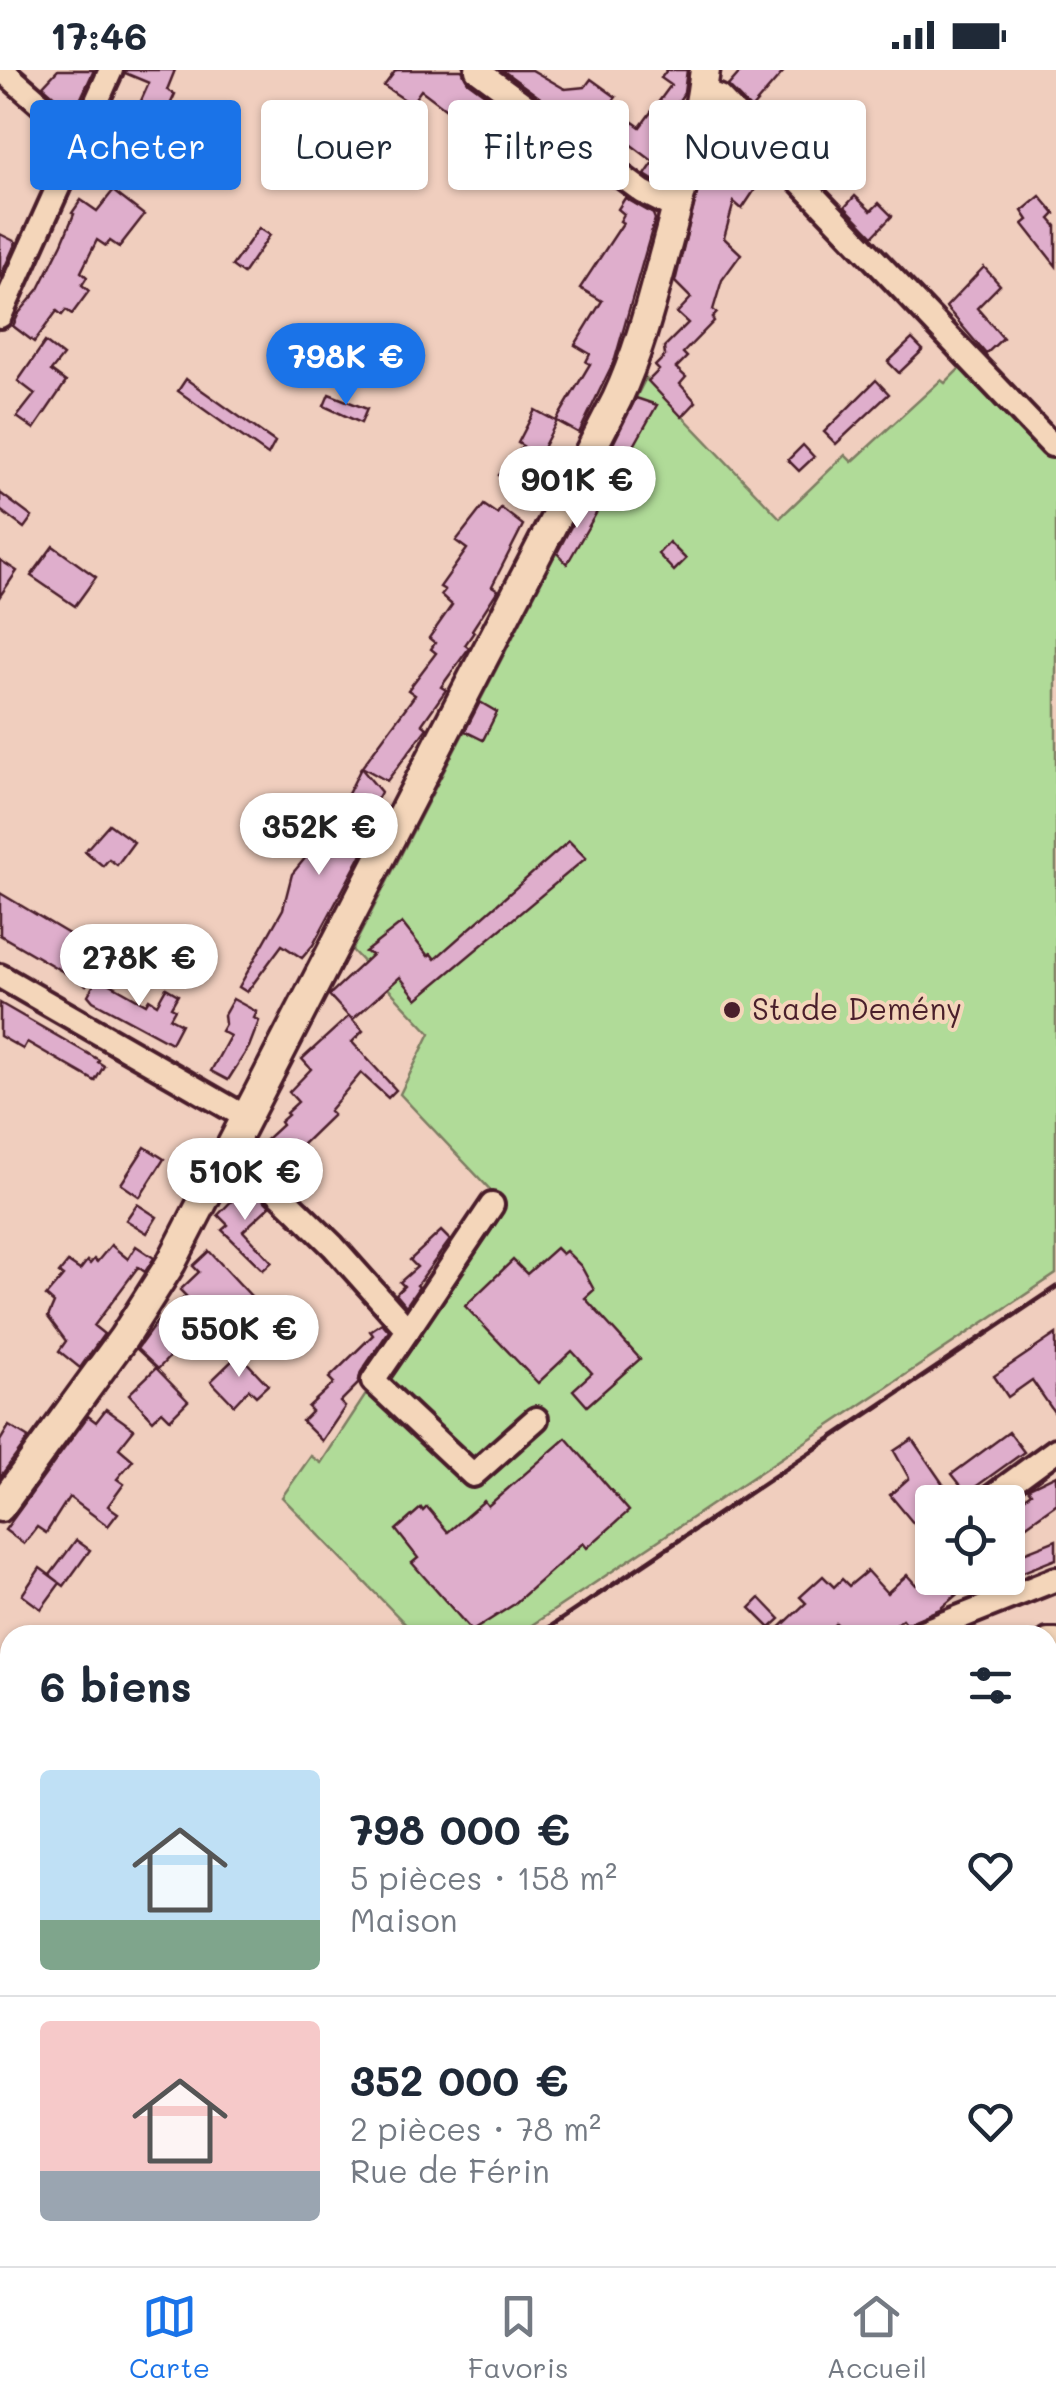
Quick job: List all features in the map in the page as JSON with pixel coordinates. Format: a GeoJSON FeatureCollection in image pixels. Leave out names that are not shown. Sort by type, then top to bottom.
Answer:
{"type":"FeatureCollection","features":[{"type":"Feature","properties":{"kind":"main road"},"geometry":{"type":"LineString","coordinates":[[0,1507],[150,1300],[617,399],[638,348],[677,209],[704,81]]}},
{"type":"Feature","properties":{"kind":"street"},"geometry":{"type":"LineString","coordinates":[[2,70],[36,100]]}},
{"type":"Feature","properties":{"kind":"street"},"geometry":{"type":"LineString","coordinates":[[97,100],[111,70]]}},
{"type":"Feature","properties":{"kind":"street"},"geometry":{"type":"LineString","coordinates":[[477,70],[643,192],[677,209]]}},
{"type":"Feature","properties":{"kind":"street"},"geometry":{"type":"LineString","coordinates":[[704,81],[1052,445]]}},
{"type":"Feature","properties":{"kind":"street"},"geometry":{"type":"LineString","coordinates":[[0,316],[57,190]]}},
{"type":"Feature","properties":{"kind":"street"},"geometry":{"type":"LineString","coordinates":[[0,976],[247,1118]]}},
{"type":"Feature","properties":{"kind":"street"},"geometry":{"type":"LineString","coordinates":[[230,1152],[246,1162],[333,1246],[408,1330]]}},
{"type":"Feature","properties":{"kind":"street"},"geometry":{"type":"LineString","coordinates":[[492,1204],[374,1381],[473,1475],[536,1419]]}},
{"type":"Feature","properties":{"kind":"street"},"geometry":{"type":"LineString","coordinates":[[1008,1485],[1056,1450]]}},
{"type":"Feature","properties":{"kind":"street"},"geometry":{"type":"LineString","coordinates":[[955,1625],[1056,1579]]}},
{"type":"Feature","properties":{"kind":"green space","name":"Stade Demény"},"geometry":{"type":"Polygon","coordinates":[[[966,362],[1056,459],[1056,1274],[532,1625],[406,1625],[282,1497],[311,1456],[321,1463],[496,1196],[400,1094],[430,1033],[352,950],[646,378],[780,518],[845,455],[852,462],[941,380],[945,383],[966,362]]]}},
{"type":"Feature","properties":{"kind":"building"},"geometry":{"type":"Polygon","coordinates":[[[58,70],[94,70],[80,100],[59,100],[43,86],[58,70]]]}},
{"type":"Feature","properties":{"kind":"building"},"geometry":{"type":"Polygon","coordinates":[[[175,70],[167,90],[175,94],[172,100],[141,100],[149,83],[125,73],[175,70]]]}},
{"type":"Feature","properties":{"kind":"building"},"geometry":{"type":"Polygon","coordinates":[[[396,70],[462,70],[468,82],[493,100],[448,100],[448,110],[421,90],[414,100],[405,100],[384,86],[396,70]]]}},
{"type":"Feature","properties":{"kind":"building"},"geometry":{"type":"Polygon","coordinates":[[[502,70],[532,70],[565,89],[585,87],[591,79],[616,97],[614,100],[543,100],[502,70]]]}},
{"type":"Feature","properties":{"kind":"building"},"geometry":{"type":"Polygon","coordinates":[[[667,70],[687,70],[680,100],[660,100],[671,85],[661,78],[667,70]]]}},
{"type":"Feature","properties":{"kind":"building"},"geometry":{"type":"Polygon","coordinates":[[[742,70],[785,70],[759,100],[742,100],[728,86],[742,70]]]}},
{"type":"Feature","properties":{"kind":"building"},"geometry":{"type":"Polygon","coordinates":[[[649,115],[649,158],[629,143],[629,128],[633,122],[640,127],[649,115]]]}},
{"type":"Feature","properties":{"kind":"building"},"geometry":{"type":"Polygon","coordinates":[[[698,190],[755,190],[742,209],[734,202],[724,238],[741,254],[722,280],[713,310],[717,313],[714,321],[683,353],[687,357],[676,368],[686,377],[680,384],[696,402],[682,417],[648,381],[659,370],[655,366],[665,356],[664,347],[688,323],[677,313],[691,298],[675,282],[698,190]]]}},
{"type":"Feature","properties":{"kind":"building"},"geometry":{"type":"Polygon","coordinates":[[[113,191],[144,215],[119,247],[97,240],[81,272],[87,277],[82,285],[89,291],[72,314],[57,311],[34,342],[13,326],[19,313],[39,289],[81,200],[97,211],[113,191]]]}},
{"type":"Feature","properties":{"kind":"building"},"geometry":{"type":"Polygon","coordinates":[[[855,196],[871,211],[879,203],[892,216],[873,236],[845,207],[855,196]]]}},
{"type":"Feature","properties":{"kind":"building"},"geometry":{"type":"Polygon","coordinates":[[[1040,196],[1055,214],[1050,219],[1056,226],[1056,266],[1023,224],[1028,220],[1022,211],[1040,196]]]}},
{"type":"Feature","properties":{"kind":"building"},"geometry":{"type":"Polygon","coordinates":[[[625,198],[655,219],[615,359],[579,433],[557,421],[544,446],[540,457],[562,468],[548,494],[524,480],[517,489],[499,475],[523,446],[518,443],[535,410],[556,421],[590,364],[586,362],[590,354],[575,345],[602,301],[580,288],[623,223],[620,221],[624,214],[618,209],[625,198]]]}},
{"type":"Feature","properties":{"kind":"building"},"geometry":{"type":"Polygon","coordinates":[[[259,228],[270,235],[243,274],[232,266],[259,228]]]}},
{"type":"Feature","properties":{"kind":"building"},"geometry":{"type":"Polygon","coordinates":[[[0,234],[16,242],[0,278],[0,234]]]}},
{"type":"Feature","properties":{"kind":"building"},"geometry":{"type":"Polygon","coordinates":[[[984,267],[1000,285],[977,308],[1003,338],[986,354],[946,307],[984,267]]]}},
{"type":"Feature","properties":{"kind":"building"},"geometry":{"type":"Polygon","coordinates":[[[912,339],[923,350],[899,373],[888,362],[912,339]]]}},
{"type":"Feature","properties":{"kind":"building"},"geometry":{"type":"Polygon","coordinates":[[[45,342],[63,356],[51,371],[66,382],[34,429],[17,417],[35,394],[18,381],[45,342]]]}},
{"type":"Feature","properties":{"kind":"building"},"geometry":{"type":"Polygon","coordinates":[[[186,379],[275,442],[268,455],[178,391],[186,379]]]}},
{"type":"Feature","properties":{"kind":"building"},"geometry":{"type":"Polygon","coordinates":[[[876,380],[889,394],[836,444],[824,432],[876,380]]]}},
{"type":"Feature","properties":{"kind":"building"},"geometry":{"type":"Polygon","coordinates":[[[329,394],[367,409],[361,423],[324,406],[329,394]]]}},
{"type":"Feature","properties":{"kind":"building"},"geometry":{"type":"Polygon","coordinates":[[[636,398],[657,405],[613,483],[600,470],[636,398]]]}},
{"type":"Feature","properties":{"kind":"building"},"geometry":{"type":"Polygon","coordinates":[[[803,445],[814,457],[799,471],[788,460],[803,445]]]}},
{"type":"Feature","properties":{"kind":"building"},"geometry":{"type":"Polygon","coordinates":[[[0,493],[32,517],[24,528],[0,510],[0,493]]]}},
{"type":"Feature","properties":{"kind":"building"},"geometry":{"type":"Polygon","coordinates":[[[586,498],[598,510],[567,564],[557,553],[586,498]]]}},
{"type":"Feature","properties":{"kind":"building"},"geometry":{"type":"Polygon","coordinates":[[[484,505],[497,514],[501,508],[523,525],[492,586],[498,590],[465,645],[469,648],[441,687],[446,690],[422,724],[427,728],[387,781],[362,767],[415,695],[408,690],[436,653],[431,649],[435,643],[429,638],[452,605],[441,595],[445,590],[440,587],[467,549],[456,541],[484,505]]]}},
{"type":"Feature","properties":{"kind":"building"},"geometry":{"type":"Polygon","coordinates":[[[669,542],[686,559],[674,571],[658,554],[669,542]]]}},
{"type":"Feature","properties":{"kind":"building"},"geometry":{"type":"Polygon","coordinates":[[[53,546],[96,577],[75,606],[31,576],[53,546]]]}},
{"type":"Feature","properties":{"kind":"building"},"geometry":{"type":"Polygon","coordinates":[[[0,560],[17,571],[0,596],[0,560]]]}},
{"type":"Feature","properties":{"kind":"building"},"geometry":{"type":"Polygon","coordinates":[[[480,702],[497,712],[483,740],[465,731],[480,702]]]}},
{"type":"Feature","properties":{"kind":"building"},"geometry":{"type":"Polygon","coordinates":[[[361,768],[381,792],[353,844],[364,850],[313,945],[302,958],[282,945],[247,992],[239,987],[283,909],[292,874],[311,851],[307,848],[327,806],[339,812],[361,768]]]}},
{"type":"Feature","properties":{"kind":"building"},"geometry":{"type":"Polygon","coordinates":[[[109,824],[134,842],[117,865],[109,859],[103,866],[85,851],[109,824]]]}},
{"type":"Feature","properties":{"kind":"building"},"geometry":{"type":"Polygon","coordinates":[[[569,841],[586,858],[417,999],[400,977],[352,1020],[329,995],[372,955],[365,952],[402,923],[428,956],[431,954],[435,959],[569,841]]]}},
{"type":"Feature","properties":{"kind":"building"},"geometry":{"type":"Polygon","coordinates":[[[0,893],[104,955],[86,985],[0,935],[0,893]]]}},
{"type":"Feature","properties":{"kind":"building"},"geometry":{"type":"Polygon","coordinates":[[[98,977],[146,1004],[149,999],[157,1004],[166,988],[178,995],[170,1018],[181,1024],[171,1043],[93,1001],[88,995],[98,977]]]}},
{"type":"Feature","properties":{"kind":"building"},"geometry":{"type":"Polygon","coordinates":[[[233,999],[257,1012],[254,1018],[259,1021],[249,1047],[228,1080],[211,1071],[230,1036],[221,1031],[233,999]]]}},
{"type":"Feature","properties":{"kind":"building"},"geometry":{"type":"Polygon","coordinates":[[[0,1003],[99,1060],[104,1066],[95,1081],[27,1042],[23,1049],[0,1036],[0,1003]]]}},
{"type":"Feature","properties":{"kind":"building"},"geometry":{"type":"Polygon","coordinates":[[[349,1016],[363,1031],[352,1042],[396,1090],[388,1098],[361,1073],[329,1111],[333,1115],[302,1145],[312,1155],[302,1165],[296,1158],[283,1170],[278,1164],[274,1168],[257,1148],[282,1125],[286,1113],[298,1102],[289,1092],[311,1069],[302,1059],[349,1016]]]}},
{"type":"Feature","properties":{"kind":"building"},"geometry":{"type":"Polygon","coordinates":[[[202,1141],[212,1146],[190,1188],[180,1183],[202,1141]]]}},
{"type":"Feature","properties":{"kind":"building"},"geometry":{"type":"Polygon","coordinates":[[[145,1147],[164,1159],[140,1197],[121,1184],[145,1147]]]}},
{"type":"Feature","properties":{"kind":"building"},"geometry":{"type":"Polygon","coordinates":[[[248,1184],[270,1206],[243,1231],[272,1262],[263,1270],[222,1230],[228,1225],[218,1215],[248,1184]]]}},
{"type":"Feature","properties":{"kind":"building"},"geometry":{"type":"Polygon","coordinates":[[[137,1204],[157,1217],[147,1233],[126,1220],[137,1204]]]}},
{"type":"Feature","properties":{"kind":"building"},"geometry":{"type":"Polygon","coordinates":[[[441,1231],[450,1240],[406,1306],[396,1294],[404,1286],[400,1282],[417,1267],[410,1260],[441,1231]]]}},
{"type":"Feature","properties":{"kind":"building"},"geometry":{"type":"Polygon","coordinates":[[[111,1245],[128,1259],[136,1246],[154,1258],[145,1272],[138,1267],[94,1326],[104,1334],[80,1368],[59,1351],[66,1341],[48,1317],[54,1303],[46,1296],[63,1276],[59,1273],[68,1262],[80,1270],[87,1261],[97,1262],[111,1245]]]}},
{"type":"Feature","properties":{"kind":"building"},"geometry":{"type":"Polygon","coordinates":[[[556,1248],[562,1254],[566,1251],[581,1266],[594,1290],[585,1298],[640,1359],[587,1406],[573,1390],[592,1373],[572,1351],[538,1383],[465,1306],[513,1260],[527,1274],[556,1248]]]}},
{"type":"Feature","properties":{"kind":"building"},"geometry":{"type":"Polygon","coordinates":[[[209,1251],[251,1296],[232,1315],[237,1320],[223,1336],[206,1318],[158,1369],[137,1349],[156,1323],[186,1296],[180,1290],[199,1272],[193,1266],[209,1251]]]}},
{"type":"Feature","properties":{"kind":"building"},"geometry":{"type":"Polygon","coordinates":[[[382,1323],[389,1331],[361,1372],[358,1384],[340,1402],[345,1407],[322,1441],[302,1421],[312,1411],[308,1407],[334,1383],[329,1378],[373,1335],[370,1331],[382,1323]]]}},
{"type":"Feature","properties":{"kind":"building"},"geometry":{"type":"Polygon","coordinates":[[[1056,1334],[1056,1415],[1032,1380],[1008,1397],[994,1376],[1056,1334]]]}},
{"type":"Feature","properties":{"kind":"building"},"geometry":{"type":"Polygon","coordinates":[[[239,1354],[268,1385],[256,1396],[249,1389],[234,1405],[211,1381],[239,1354]]]}},
{"type":"Feature","properties":{"kind":"building"},"geometry":{"type":"Polygon","coordinates":[[[156,1368],[188,1401],[170,1419],[162,1411],[153,1420],[129,1394],[156,1368]]]}},
{"type":"Feature","properties":{"kind":"building"},"geometry":{"type":"Polygon","coordinates":[[[106,1409],[134,1429],[119,1448],[133,1460],[117,1479],[124,1484],[108,1506],[118,1513],[108,1526],[69,1497],[46,1533],[37,1527],[24,1544],[5,1530],[88,1416],[96,1422],[106,1409]]]}},
{"type":"Feature","properties":{"kind":"building"},"geometry":{"type":"Polygon","coordinates":[[[9,1426],[29,1438],[0,1477],[0,1441],[9,1426]]]}},
{"type":"Feature","properties":{"kind":"building"},"geometry":{"type":"Polygon","coordinates":[[[1009,1432],[1024,1452],[978,1485],[961,1485],[952,1474],[1009,1432]]]}},
{"type":"Feature","properties":{"kind":"building"},"geometry":{"type":"Polygon","coordinates":[[[566,1438],[629,1511],[587,1548],[583,1543],[513,1605],[481,1625],[467,1625],[412,1563],[418,1558],[396,1530],[427,1507],[448,1532],[484,1501],[488,1506],[566,1438]]]}},
{"type":"Feature","properties":{"kind":"building"},"geometry":{"type":"Polygon","coordinates":[[[912,1439],[944,1485],[915,1485],[915,1525],[890,1495],[909,1478],[894,1451],[912,1439]]]}},
{"type":"Feature","properties":{"kind":"building"},"geometry":{"type":"Polygon","coordinates":[[[1056,1475],[1056,1504],[1025,1526],[1025,1497],[1031,1493],[1028,1489],[1056,1475]]]}},
{"type":"Feature","properties":{"kind":"building"},"geometry":{"type":"Polygon","coordinates":[[[76,1540],[90,1550],[41,1609],[22,1595],[40,1568],[59,1582],[50,1575],[76,1540]]]}},
{"type":"Feature","properties":{"kind":"building"},"geometry":{"type":"Polygon","coordinates":[[[1056,1540],[1056,1559],[1025,1571],[1025,1552],[1056,1540]]]}},
{"type":"Feature","properties":{"kind":"building"},"geometry":{"type":"Polygon","coordinates":[[[867,1571],[887,1593],[907,1575],[915,1584],[915,1595],[956,1595],[940,1609],[906,1624],[902,1619],[895,1625],[783,1625],[806,1603],[800,1597],[823,1576],[834,1587],[842,1579],[849,1586],[867,1571]]]}},
{"type":"Feature","properties":{"kind":"building"},"geometry":{"type":"Polygon","coordinates":[[[760,1598],[780,1619],[767,1625],[750,1608],[760,1598]]]}},
{"type":"Feature","properties":{"kind":"railway"},"geometry":{"type":"LineString","coordinates":[[553,1625],[1056,1287]]}},
{"type":"Feature","properties":{"kind":"place","name":"Stade Demény"},"geometry":{"type":"Point","coordinates":[732,1010]}}]}
